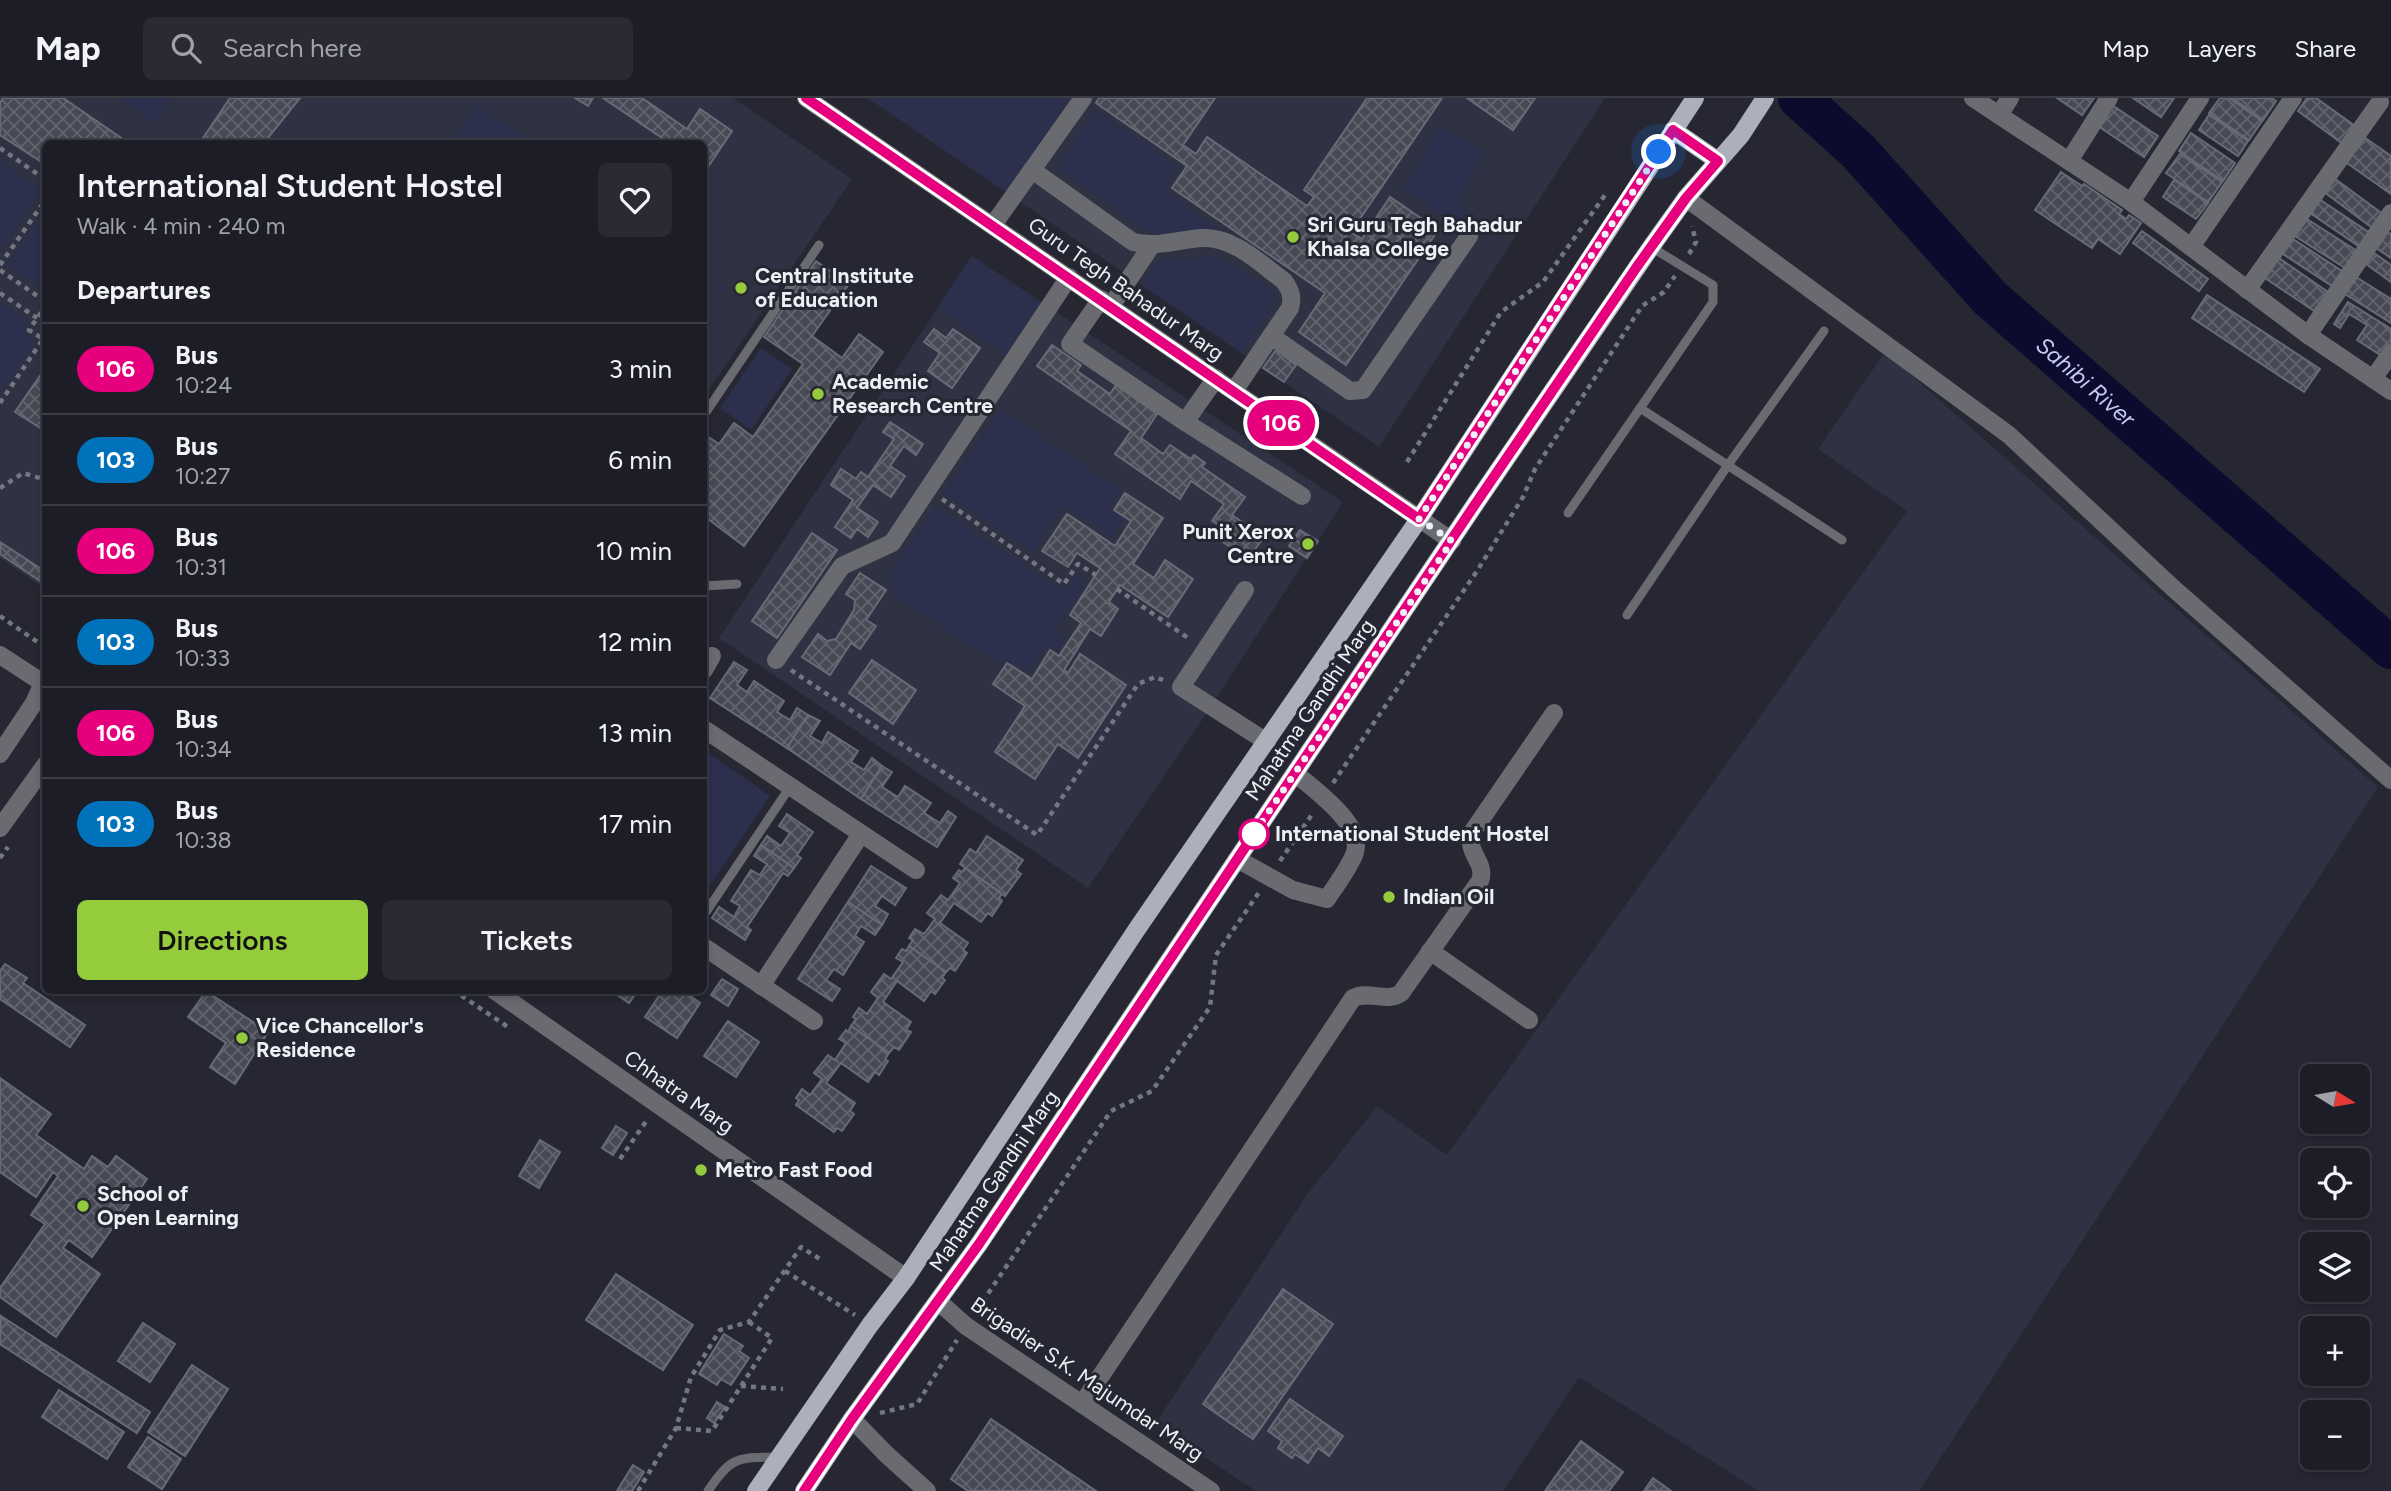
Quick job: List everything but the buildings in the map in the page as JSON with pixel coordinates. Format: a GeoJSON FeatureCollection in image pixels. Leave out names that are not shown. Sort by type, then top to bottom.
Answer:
{"type":"FeatureCollection","features":[{"type":"Feature","properties":{"kind":"main road","name":"Mahatma Gandhi Marg"},"geometry":{"type":"LineString","coordinates":[[804,1491],[852,1419],[939,1302],[1651,247],[1686,198],[1741,135],[1765,98]]}},
{"type":"Feature","properties":{"kind":"main road","name":"Mahatma Gandhi Marg"},"geometry":{"type":"LineString","coordinates":[[756,1491],[870,1325],[906,1278],[1137,929],[1419,519],[1691,103]]}},
{"type":"Feature","properties":{"kind":"main road"},"geometry":{"type":"LineString","coordinates":[[1673,130],[1718,161]]}},
{"type":"Feature","properties":{"kind":"street","name":"Guru Tegh Bahadur Marg"},"geometry":{"type":"LineString","coordinates":[[806,98],[1452,541]]}},
{"type":"Feature","properties":{"kind":"street"},"geometry":{"type":"LineString","coordinates":[[993,225],[1083,98]]}},
{"type":"Feature","properties":{"kind":"street"},"geometry":{"type":"LineString","coordinates":[[1973,98],[2131,202],[2247,290],[2391,391]]}},
{"type":"Feature","properties":{"kind":"street"},"geometry":{"type":"LineString","coordinates":[[1999,115],[2010,98]]}},
{"type":"Feature","properties":{"kind":"street"},"geometry":{"type":"LineString","coordinates":[[2068,161],[2109,98]]}},
{"type":"Feature","properties":{"kind":"street"},"geometry":{"type":"LineString","coordinates":[[2131,202],[2200,98]]}},
{"type":"Feature","properties":{"kind":"street"},"geometry":{"type":"LineString","coordinates":[[2191,247],[2293,98]]}},
{"type":"Feature","properties":{"kind":"street"},"geometry":{"type":"LineString","coordinates":[[2247,290],[2382,103]]}},
{"type":"Feature","properties":{"kind":"street"},"geometry":{"type":"LineString","coordinates":[[1032,170],[1133,242],[1151,246],[1204,238],[1226,241],[1284,281],[1293,300],[1290,309],[1234,391]]}},
{"type":"Feature","properties":{"kind":"street"},"geometry":{"type":"LineString","coordinates":[[1686,198],[2009,435],[2173,589],[2391,779]]}},
{"type":"Feature","properties":{"kind":"street"},"geometry":{"type":"LineString","coordinates":[[2308,334],[2391,213]]}},
{"type":"Feature","properties":{"kind":"street"},"geometry":{"type":"LineString","coordinates":[[1271,336],[1350,391],[1363,390],[1469,236]]}},
{"type":"Feature","properties":{"kind":"street"},"geometry":{"type":"LineString","coordinates":[[1151,246],[1070,344],[1185,422],[1302,496]]}},
{"type":"Feature","properties":{"kind":"street"},"geometry":{"type":"LineString","coordinates":[[776,660],[842,566],[892,543],[1069,277]]}},
{"type":"Feature","properties":{"kind":"street"},"geometry":{"type":"LineString","coordinates":[[2373,379],[2391,352]]}},
{"type":"Feature","properties":{"kind":"street"},"geometry":{"type":"LineString","coordinates":[[1185,422],[1216,378]]}},
{"type":"Feature","properties":{"kind":"street"},"geometry":{"type":"LineString","coordinates":[[1245,590],[1181,687],[1267,743]]}},
{"type":"Feature","properties":{"kind":"street"},"geometry":{"type":"LineString","coordinates":[[0,655],[42,683]]}},
{"type":"Feature","properties":{"kind":"street"},"geometry":{"type":"LineString","coordinates":[[0,754],[42,688]]}},
{"type":"Feature","properties":{"kind":"street"},"geometry":{"type":"LineString","coordinates":[[1082,1404],[1353,998],[1365,994],[1396,996],[1482,876],[1482,870],[1469,846],[1472,831],[1554,713]]}},
{"type":"Feature","properties":{"kind":"street"},"geometry":{"type":"LineString","coordinates":[[707,731],[916,870]]}},
{"type":"Feature","properties":{"kind":"street"},"geometry":{"type":"LineString","coordinates":[[0,828],[42,770]]}},
{"type":"Feature","properties":{"kind":"street"},"geometry":{"type":"LineString","coordinates":[[1237,859],[1293,890],[1327,899],[1356,851],[1354,833],[1343,815],[1294,773]]}},
{"type":"Feature","properties":{"kind":"street"},"geometry":{"type":"LineString","coordinates":[[761,986],[862,834]]}},
{"type":"Feature","properties":{"kind":"street"},"geometry":{"type":"LineString","coordinates":[[707,949],[814,1021]]}},
{"type":"Feature","properties":{"kind":"street"},"geometry":{"type":"LineString","coordinates":[[1430,951],[1530,1020]]}},
{"type":"Feature","properties":{"kind":"street","name":"Chhatra Marg"},"geometry":{"type":"LineString","coordinates":[[500,994],[906,1278]]}},
{"type":"Feature","properties":{"kind":"street","name":"Brigadier S.K. Majumdar Marg"},"geometry":{"type":"LineString","coordinates":[[939,1302],[967,1326],[1211,1491]]}},
{"type":"Feature","properties":{"kind":"street"},"geometry":{"type":"LineString","coordinates":[[852,1419],[927,1491]]}},
{"type":"Feature","properties":{"kind":"lane"},"geometry":{"type":"LineString","coordinates":[[707,411],[819,245]]}},
{"type":"Feature","properties":{"kind":"lane"},"geometry":{"type":"LineString","coordinates":[[1568,513],[1713,302],[1713,285],[1651,247]]}},
{"type":"Feature","properties":{"kind":"lane"},"geometry":{"type":"LineString","coordinates":[[1627,615],[1728,465],[1824,331]]}},
{"type":"Feature","properties":{"kind":"lane"},"geometry":{"type":"LineString","coordinates":[[1640,408],[1842,540]]}},
{"type":"Feature","properties":{"kind":"lane"},"geometry":{"type":"LineString","coordinates":[[707,586],[737,584]]}},
{"type":"Feature","properties":{"kind":"lane"},"geometry":{"type":"LineString","coordinates":[[707,911],[790,787]]}},
{"type":"Feature","properties":{"kind":"lane"},"geometry":{"type":"LineString","coordinates":[[708,1491],[727,1465],[740,1458],[779,1457]]}},
{"type":"Feature","properties":{"kind":"path"},"geometry":{"type":"LineString","coordinates":[[0,148],[42,177]]}},
{"type":"Feature","properties":{"kind":"path"},"geometry":{"type":"LineString","coordinates":[[1407,462],[1502,312],[1544,282],[1612,184]]}},
{"type":"Feature","properties":{"kind":"path"},"geometry":{"type":"LineString","coordinates":[[852,1419],[917,1404],[1111,1111],[1152,1091],[1210,1007],[1216,955],[1477,571],[1523,497],[1535,469],[1642,306],[1664,292],[1696,242],[1686,198]]}},
{"type":"Feature","properties":{"kind":"path"},"geometry":{"type":"LineString","coordinates":[[0,265],[42,205]]}},
{"type":"Feature","properties":{"kind":"path"},"geometry":{"type":"LineString","coordinates":[[0,270],[42,301]]}},
{"type":"Feature","properties":{"kind":"path"},"geometry":{"type":"LineString","coordinates":[[0,293],[37,317]]}},
{"type":"Feature","properties":{"kind":"path"},"geometry":{"type":"LineString","coordinates":[[42,310],[29,330],[42,338]]}},
{"type":"Feature","properties":{"kind":"path"},"geometry":{"type":"LineString","coordinates":[[0,403],[42,340]]}},
{"type":"Feature","properties":{"kind":"path"},"geometry":{"type":"LineString","coordinates":[[0,488],[23,473],[42,479]]}},
{"type":"Feature","properties":{"kind":"path"},"geometry":{"type":"LineString","coordinates":[[929,490],[1064,584],[1078,564],[1096,575]]}},
{"type":"Feature","properties":{"kind":"path"},"geometry":{"type":"LineString","coordinates":[[1117,589],[1206,650]]}},
{"type":"Feature","properties":{"kind":"path"},"geometry":{"type":"LineString","coordinates":[[0,616],[42,645]]}},
{"type":"Feature","properties":{"kind":"path"},"geometry":{"type":"LineString","coordinates":[[776,660],[1037,835],[1138,684],[1155,677],[1181,687]]}},
{"type":"Feature","properties":{"kind":"path"},"geometry":{"type":"LineString","coordinates":[[620,1159],[657,1104]]}},
{"type":"Feature","properties":{"kind":"path"},"geometry":{"type":"LineString","coordinates":[[638,1491],[676,1428],[691,1377],[720,1331],[749,1322],[801,1247],[823,1261]]}},
{"type":"Feature","properties":{"kind":"path"},"geometry":{"type":"LineString","coordinates":[[785,1271],[838,1305]]}},
{"type":"Feature","properties":{"kind":"path"},"geometry":{"type":"LineString","coordinates":[[676,1428],[712,1431],[772,1338],[749,1322]]}},
{"type":"Feature","properties":{"kind":"path"},"geometry":{"type":"LineString","coordinates":[[741,1386],[783,1389]]}},
{"type":"Feature","properties":{"kind":"shaded area"},"geometry":{"type":"Polygon","coordinates":[[[0,98],[733,98],[852,179],[707,393],[707,140],[42,140],[42,587],[0,558],[0,98]]]}},
{"type":"Feature","properties":{"kind":"shaded area"},"geometry":{"type":"Polygon","coordinates":[[[125,98],[172,98],[155,123],[123,101],[125,98]]]}},
{"type":"Feature","properties":{"kind":"shaded area","name":"Sri Guru Tegh Bahadur Khalsa College"},"geometry":{"type":"Polygon","coordinates":[[[868,98],[1605,98],[1379,447],[868,98]]]}},
{"type":"Feature","properties":{"kind":"shaded area"},"geometry":{"type":"Polygon","coordinates":[[[868,98],[1071,98],[1006,192],[868,98]]]}},
{"type":"Feature","properties":{"kind":"shaded area"},"geometry":{"type":"Polygon","coordinates":[[[477,105],[524,137],[522,140],[452,140],[477,105]]]}},
{"type":"Feature","properties":{"kind":"shaded area"},"geometry":{"type":"Polygon","coordinates":[[[1095,109],[1178,167],[1164,191],[1224,234],[1154,236],[1057,168],[1095,109]]]}},
{"type":"Feature","properties":{"kind":"shaded area"},"geometry":{"type":"Polygon","coordinates":[[[1441,125],[1484,153],[1458,202],[1475,215],[1466,231],[1403,188],[1441,125]]]}},
{"type":"Feature","properties":{"kind":"shaded area"},"geometry":{"type":"Polygon","coordinates":[[[0,162],[42,192],[0,252],[0,162]]]}},
{"type":"Feature","properties":{"kind":"shaded area"},"geometry":{"type":"Polygon","coordinates":[[[42,214],[42,290],[7,264],[42,214]]]}},
{"type":"Feature","properties":{"kind":"shaded area"},"geometry":{"type":"Polygon","coordinates":[[[972,256],[1343,502],[1200,723],[1088,888],[719,638],[972,256]]]}},
{"type":"Feature","properties":{"kind":"shaded area"},"geometry":{"type":"Polygon","coordinates":[[[972,256],[1044,305],[1009,357],[937,308],[972,256]]]}},
{"type":"Feature","properties":{"kind":"shaded area"},"geometry":{"type":"Polygon","coordinates":[[[1216,256],[1275,291],[1274,305],[1242,353],[1140,284],[1157,260],[1216,256]]]}},
{"type":"Feature","properties":{"kind":"shaded area"},"geometry":{"type":"Polygon","coordinates":[[[0,303],[29,323],[23,332],[35,341],[0,392],[0,303]]]}},
{"type":"Feature","properties":{"kind":"shaded area"},"geometry":{"type":"Polygon","coordinates":[[[761,348],[792,369],[751,430],[720,408],[761,348]]]}},
{"type":"Feature","properties":{"kind":"shaded area"},"geometry":{"type":"Polygon","coordinates":[[[1885,352],[2378,787],[1919,1491],[1759,1491],[1579,1377],[1503,1491],[1256,1491],[1155,1424],[1307,1195],[1377,1106],[1447,1155],[1907,511],[1818,449],[1885,352]]]}},
{"type":"Feature","properties":{"kind":"shaded area"},"geometry":{"type":"Polygon","coordinates":[[[1000,409],[1122,491],[1110,509],[1125,519],[1112,538],[1065,506],[1033,553],[944,493],[1000,409]]]}},
{"type":"Feature","properties":{"kind":"shaded area"},"geometry":{"type":"Polygon","coordinates":[[[935,507],[1064,591],[1076,574],[1087,581],[1055,630],[1066,638],[1058,650],[1048,644],[1029,673],[1005,658],[1000,665],[892,594],[888,575],[935,507]]]}},
{"type":"Feature","properties":{"kind":"shaded area"},"geometry":{"type":"Polygon","coordinates":[[[707,752],[770,796],[707,890],[707,752]]]}},
{"type":"Feature","properties":{"kind":"waterway","name":"Sahibi River"},"geometry":{"type":"LineString","coordinates":[[1799,98],[1858,151],[1990,298],[2391,648]]}},
{"type":"Feature","properties":{"kind":"bus line","name":"106"},"geometry":{"type":"LineString","coordinates":[[804,1491],[852,1419],[979,1244],[1420,585],[1636,268],[1686,198],[1718,161],[1673,130],[1419,519],[806,98]]}},
{"type":"Feature","properties":{"kind":"place","name":"Sri Guru Tegh Bahadur Khalsa College"},"geometry":{"type":"Point","coordinates":[1293,237]}},
{"type":"Feature","properties":{"kind":"place","name":"Central Institute of Education"},"geometry":{"type":"Point","coordinates":[741,288]}},
{"type":"Feature","properties":{"kind":"place","name":"Academic Research Centre"},"geometry":{"type":"Point","coordinates":[818,394]}},
{"type":"Feature","properties":{"kind":"place","name":"Punit Xerox Centre"},"geometry":{"type":"Point","coordinates":[1308,544]}},
{"type":"Feature","properties":{"kind":"place","name":"International Student Hostel"},"geometry":{"type":"Point","coordinates":[1254,834]}},
{"type":"Feature","properties":{"kind":"place","name":"Indian Oil"},"geometry":{"type":"Point","coordinates":[1389,897]}},
{"type":"Feature","properties":{"kind":"place","name":"Vice Chancellor's Residence"},"geometry":{"type":"Point","coordinates":[242,1038]}},
{"type":"Feature","properties":{"kind":"place","name":"Metro Fast Food"},"geometry":{"type":"Point","coordinates":[701,1170]}},
{"type":"Feature","properties":{"kind":"place","name":"School of Open Learning"},"geometry":{"type":"Point","coordinates":[83,1206]}},
{"type":"Feature","properties":{"kind":"route"},"geometry":{"type":"LineString","coordinates":[[1254,834],[1251,838],[1452,541],[1419,519],[1659,152]]}}]}
